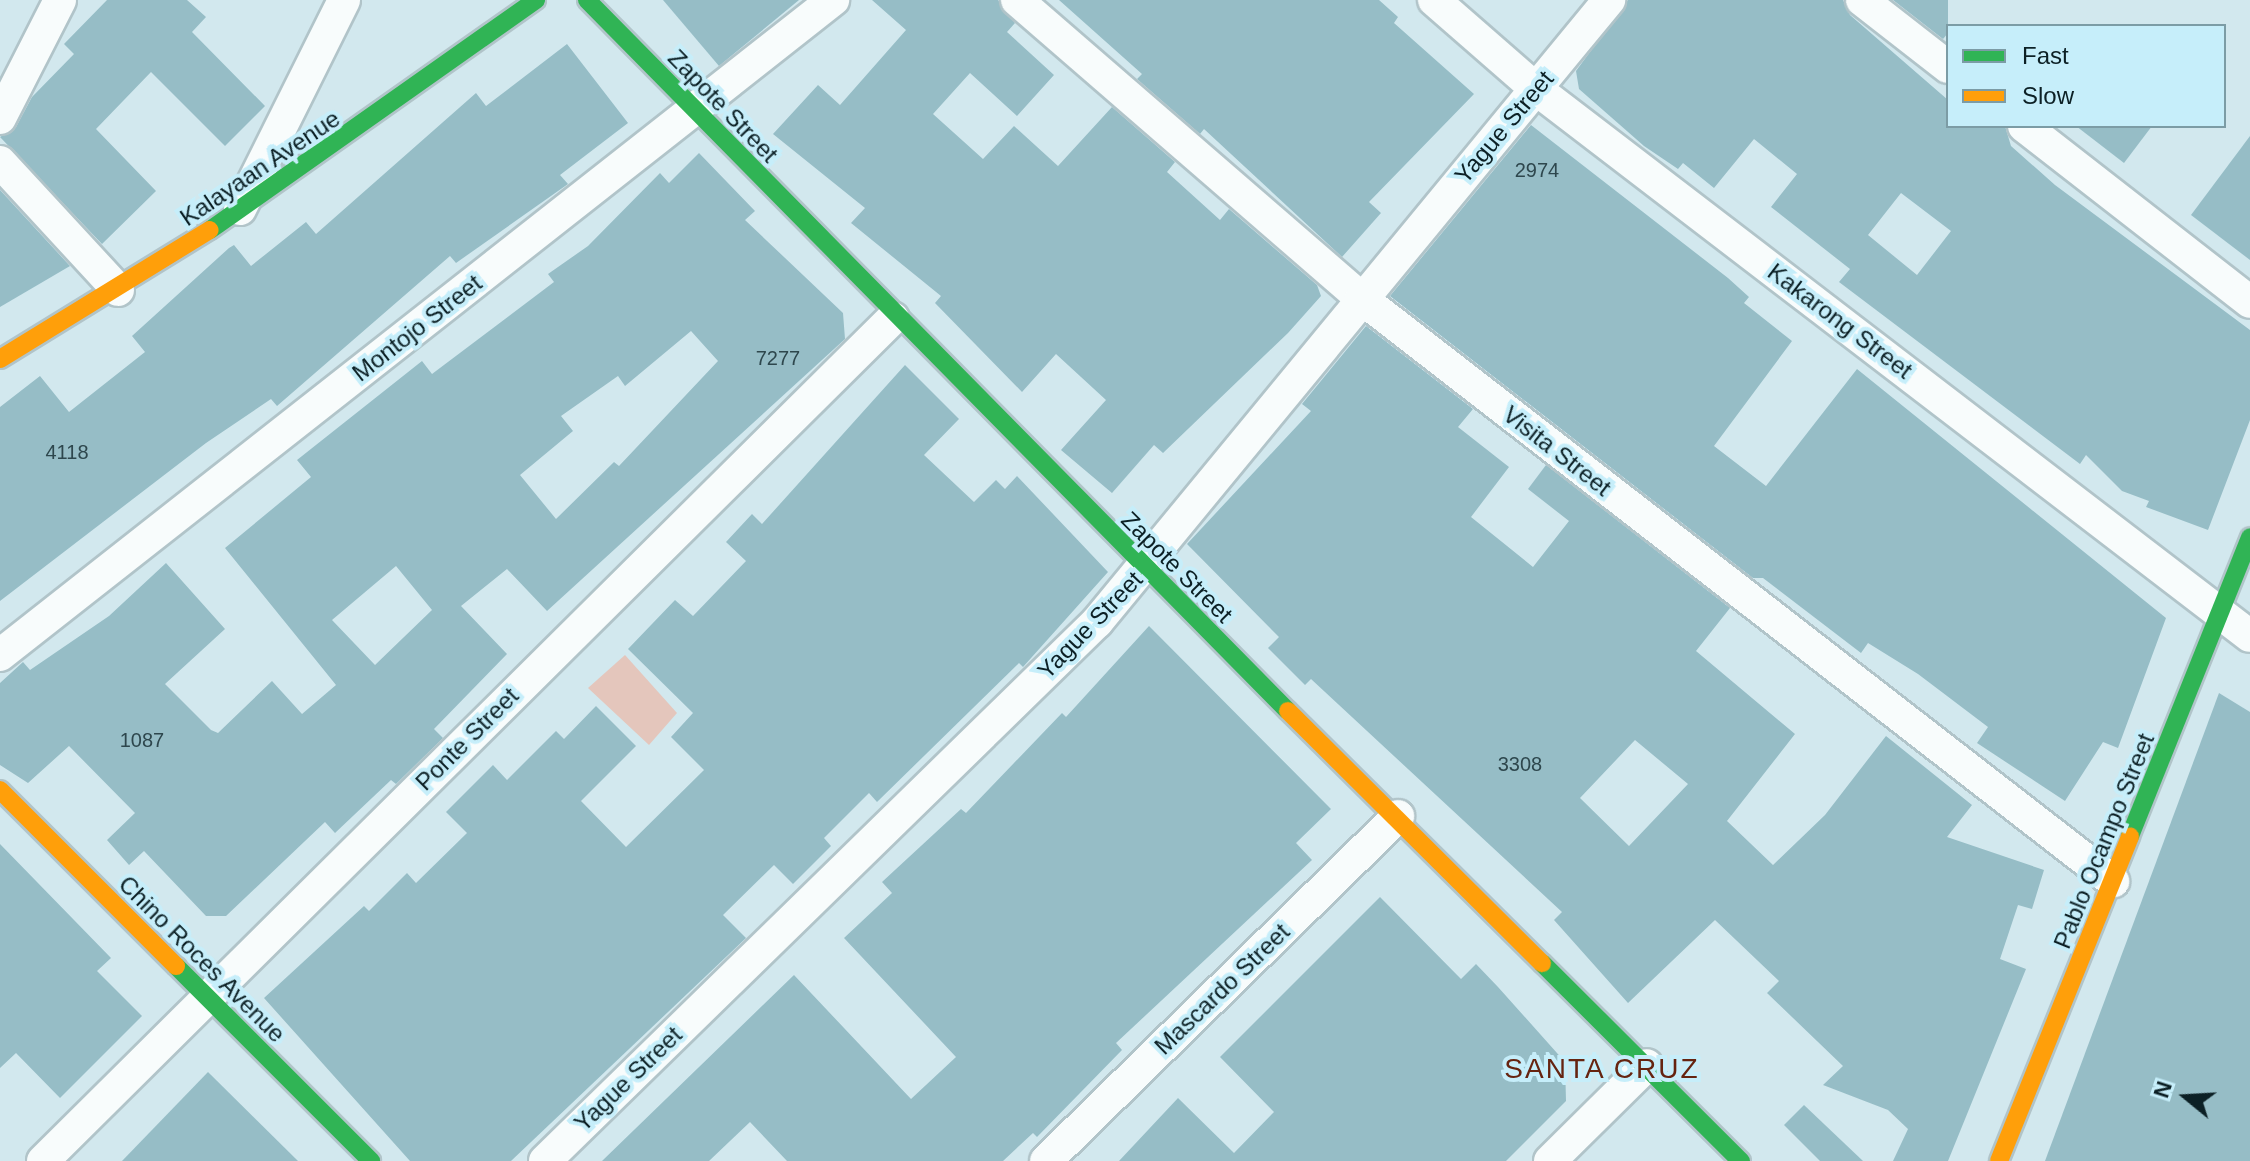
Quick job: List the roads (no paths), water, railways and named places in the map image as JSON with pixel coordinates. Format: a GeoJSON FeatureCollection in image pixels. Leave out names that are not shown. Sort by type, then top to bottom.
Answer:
{"type":"FeatureCollection","features":[{"type":"Feature","properties":{"kind":"main road","name":"Kalayaan Avenue"},"geometry":{"type":"LineString","coordinates":[[0,359],[118,290],[238,213],[536,0]]}},
{"type":"Feature","properties":{"kind":"main road","name":"Zapote Street"},"geometry":{"type":"LineString","coordinates":[[587,0],[893,318],[1398,816],[1741,1161]]}},
{"type":"Feature","properties":{"kind":"main road","name":"Pablo Ocampo Street"},"geometry":{"type":"LineString","coordinates":[[1999,1161],[2250,537]]}},
{"type":"Feature","properties":{"kind":"main road","name":"Chino Roces Avenue"},"geometry":{"type":"LineString","coordinates":[[0,790],[371,1161]]}},
{"type":"Feature","properties":{"kind":"street"},"geometry":{"type":"LineString","coordinates":[[0,118],[60,0]]}},
{"type":"Feature","properties":{"kind":"street"},"geometry":{"type":"LineString","coordinates":[[238,213],[344,0]]}},
{"type":"Feature","properties":{"kind":"street","name":"Montojo Street"},"geometry":{"type":"LineString","coordinates":[[0,655],[833,0]]}},
{"type":"Feature","properties":{"kind":"street","name":"Visita Street"},"geometry":{"type":"LineString","coordinates":[[1017,0],[1361,298],[2113,881]]}},
{"type":"Feature","properties":{"kind":"street","name":"Kakarong Street"},"geometry":{"type":"LineString","coordinates":[[1434,0],[1536,89],[2250,636]]}},
{"type":"Feature","properties":{"kind":"street","name":"Yague Street"},"geometry":{"type":"LineString","coordinates":[[545,1161],[1144,568],[1361,298],[1609,0]]}},
{"type":"Feature","properties":{"kind":"street"},"geometry":{"type":"LineString","coordinates":[[1862,0],[1946,65]]}},
{"type":"Feature","properties":{"kind":"street"},"geometry":{"type":"LineString","coordinates":[[2027,128],[2250,302]]}},
{"type":"Feature","properties":{"kind":"street"},"geometry":{"type":"LineString","coordinates":[[0,162],[118,290]]}},
{"type":"Feature","properties":{"kind":"street","name":"Ponte Street"},"geometry":{"type":"LineString","coordinates":[[43,1161],[893,318]]}},
{"type":"Feature","properties":{"kind":"street","name":"Mascardo Street"},"geometry":{"type":"LineString","coordinates":[[1046,1161],[1398,816]]}},
{"type":"Feature","properties":{"kind":"street"},"geometry":{"type":"LineString","coordinates":[[1550,1161],[1647,1065]]}},
{"type":"Feature","properties":{"kind":"district","name":"SANTA CRUZ"},"geometry":{"type":"Point","coordinates":[1602,1069]}}]}
